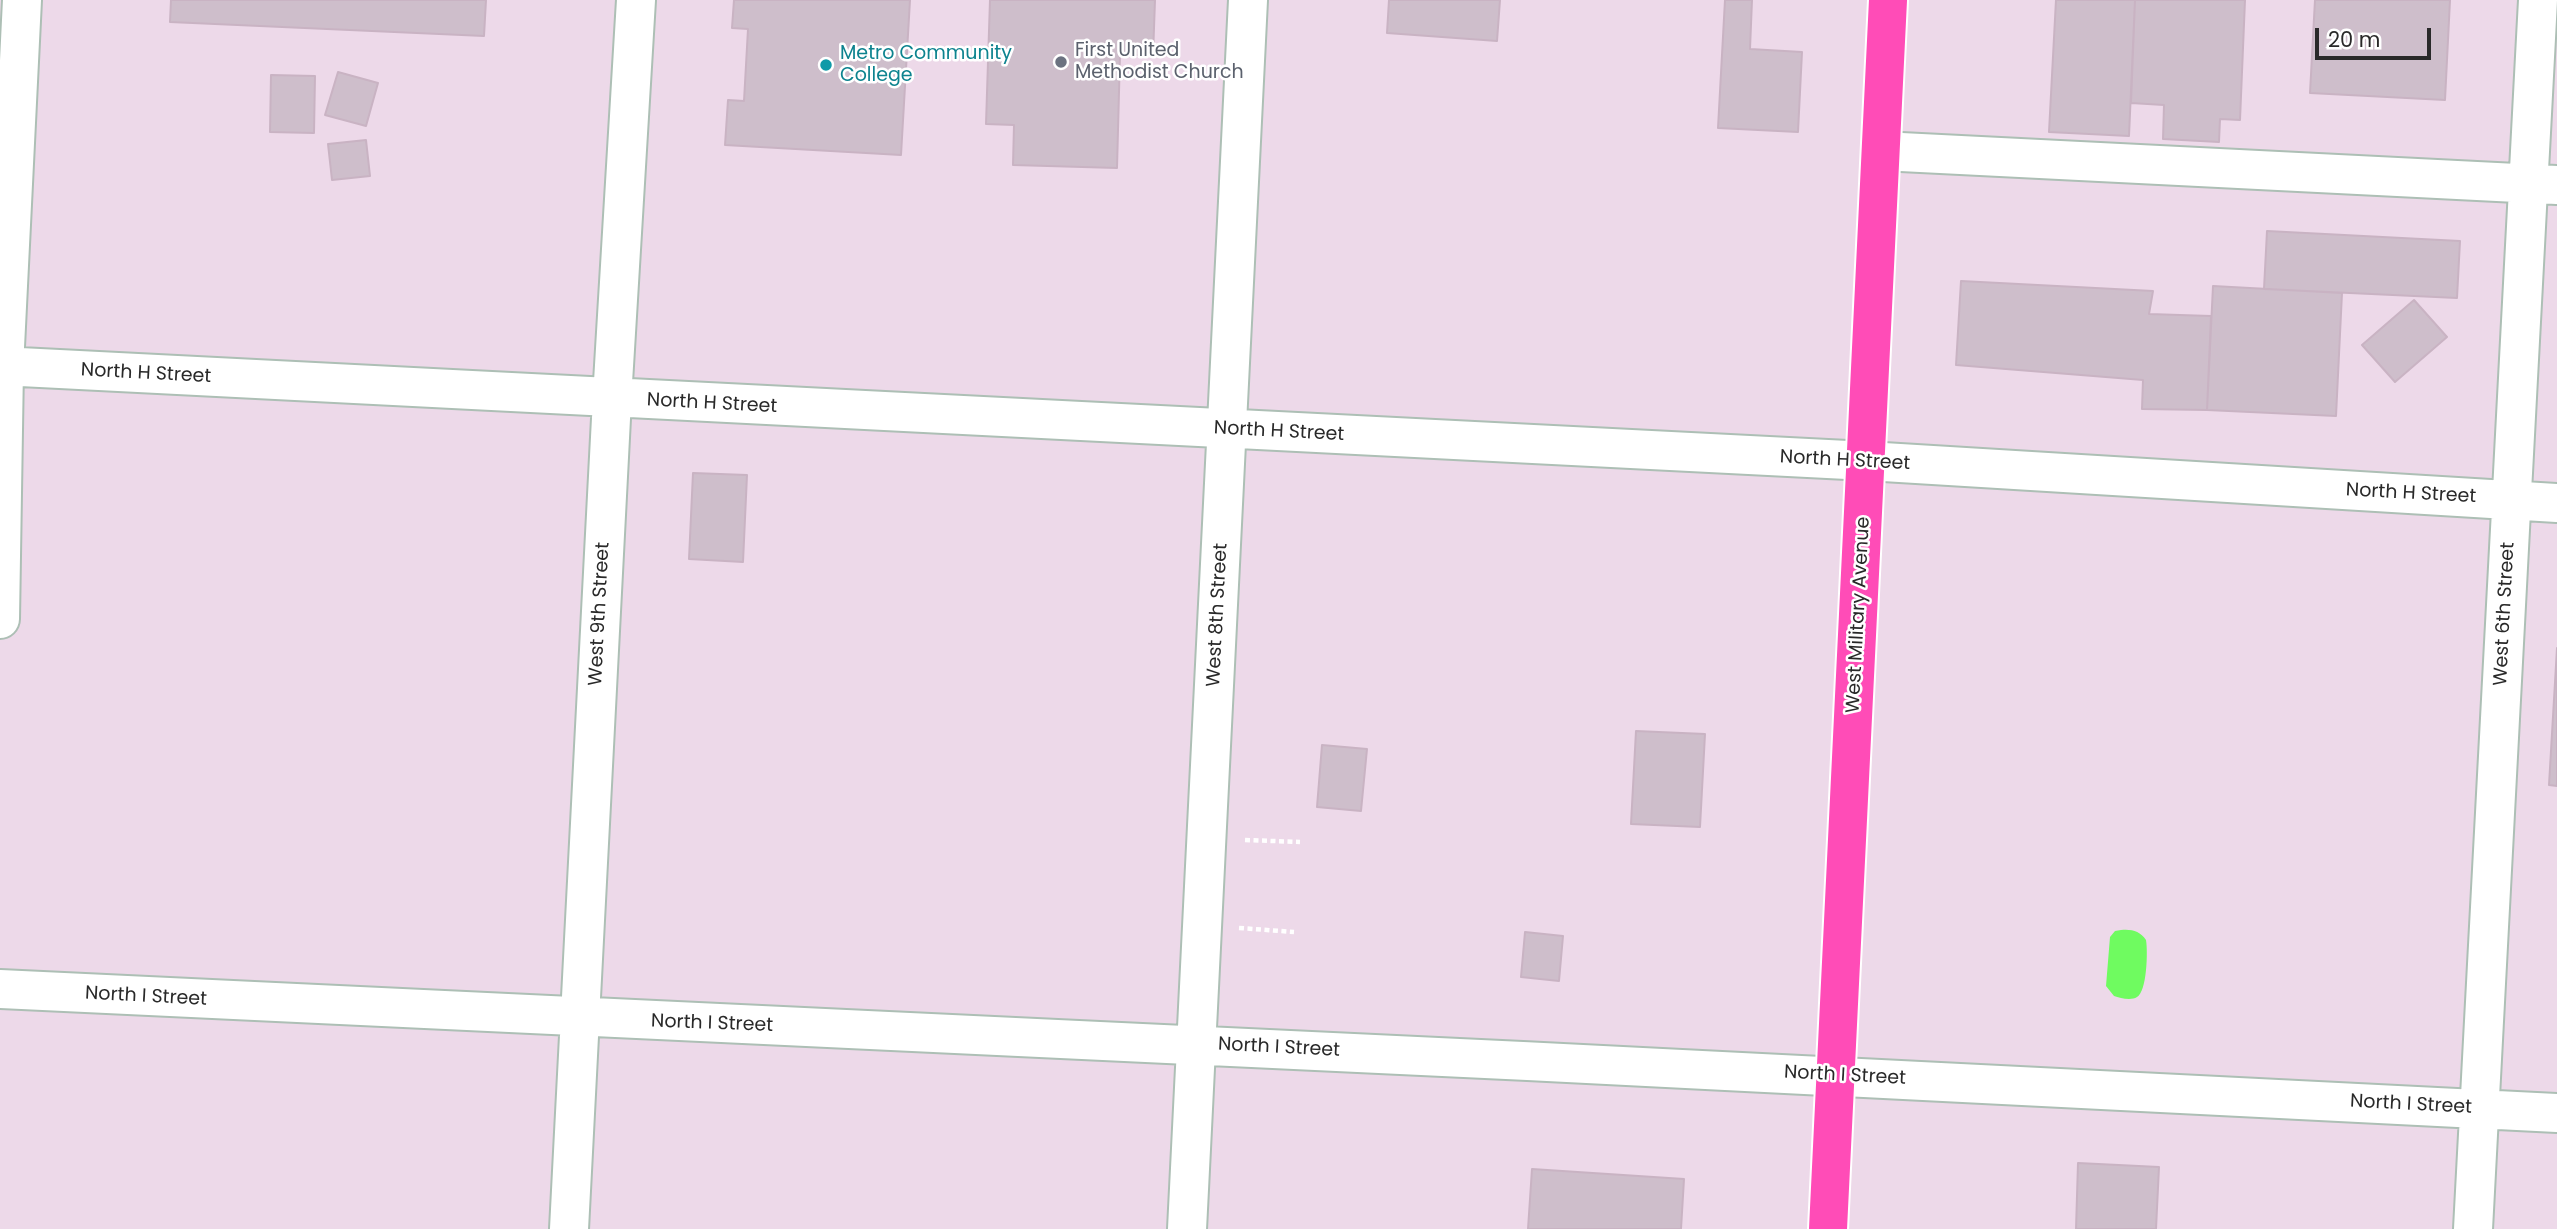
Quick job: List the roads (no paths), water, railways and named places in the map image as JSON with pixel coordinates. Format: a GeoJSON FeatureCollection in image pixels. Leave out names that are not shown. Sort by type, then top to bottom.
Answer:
{"type":"FeatureCollection","features":[{"type":"Feature","properties":{"kind":"main road","name":"West Military Avenue"},"geometry":{"type":"LineString","coordinates":[[1828,1229],[1888,0]]}},
{"type":"Feature","properties":{"kind":"street"},"geometry":{"type":"LineString","coordinates":[[0,619],[2,366],[22,0]]}},
{"type":"Feature","properties":{"kind":"street","name":"West 9th Street"},"geometry":{"type":"LineString","coordinates":[[569,1229],[612,399],[636,0]]}},
{"type":"Feature","properties":{"kind":"street","name":"West 8th Street"},"geometry":{"type":"LineString","coordinates":[[1187,1229],[1248,0]]}},
{"type":"Feature","properties":{"kind":"street","name":"West 6th Street"},"geometry":{"type":"LineString","coordinates":[[2473,1229],[2511,500],[2542,185],[2538,0]]}},
{"type":"Feature","properties":{"kind":"street"},"geometry":{"type":"LineString","coordinates":[[1881,151],[2542,185]]}},
{"type":"Feature","properties":{"kind":"street","name":"North H Street"},"geometry":{"type":"LineString","coordinates":[[2,366],[1867,461],[2557,503]]}},
{"type":"Feature","properties":{"kind":"street","name":"North I Street"},"geometry":{"type":"LineString","coordinates":[[0,989],[579,1018],[1196,1044],[2557,1113]]}},
{"type":"Feature","properties":{"kind":"place","name":"First United Methodist Church"},"geometry":{"type":"Point","coordinates":[1061,62]}},
{"type":"Feature","properties":{"kind":"place","name":"Metro Community College"},"geometry":{"type":"Point","coordinates":[826,65]}}]}
